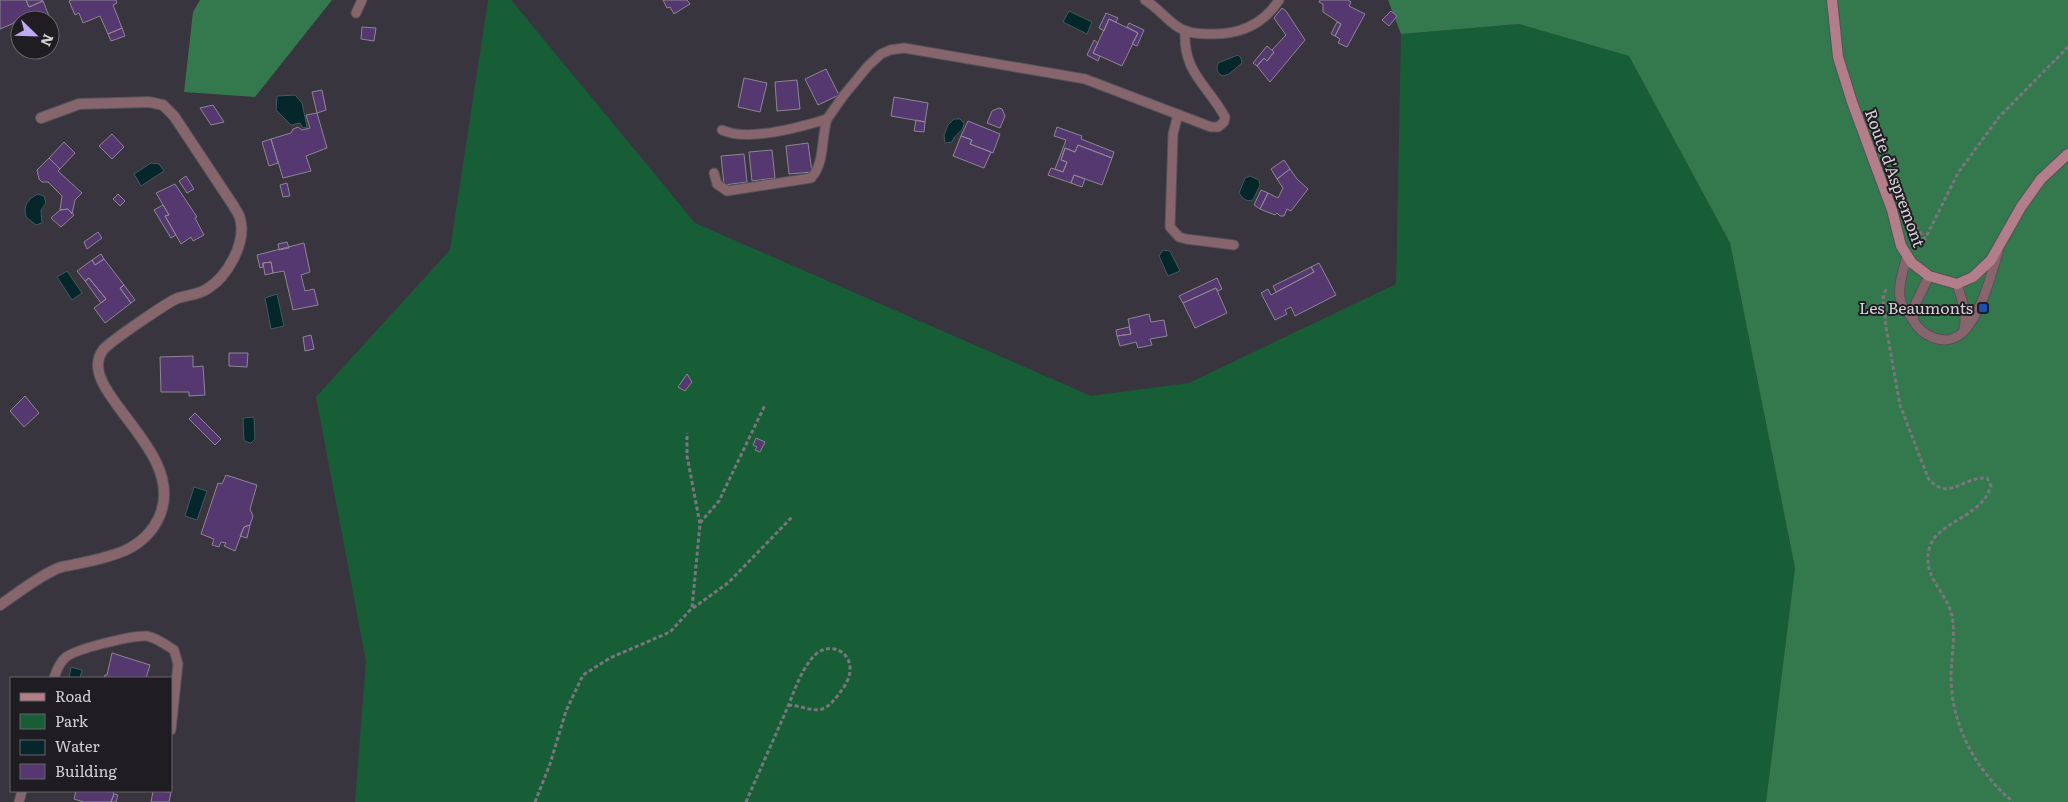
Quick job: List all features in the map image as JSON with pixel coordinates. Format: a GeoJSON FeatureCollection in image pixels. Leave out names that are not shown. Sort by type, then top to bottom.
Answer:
{"type":"FeatureCollection","features":[{"type":"Feature","properties":{"kind":"street","name":"Route d'Aspremont"},"geometry":{"type":"LineString","coordinates":[[1832,0],[1838,57],[1852,102],[1892,210],[1901,246],[1912,263],[1929,276],[1957,284]]}},
{"type":"Feature","properties":{"kind":"street"},"geometry":{"type":"LineString","coordinates":[[0,605],[55,569],[119,554],[130,549],[146,537],[156,523],[164,501],[165,487],[160,468],[152,451],[113,401],[98,369],[98,360],[107,345],[177,298],[206,290],[223,277],[236,256],[240,242],[240,218],[233,205],[174,116],[162,104],[148,102],[79,104],[41,118]]}},
{"type":"Feature","properties":{"kind":"street"},"geometry":{"type":"LineString","coordinates":[[1957,284],[1973,277],[1991,260],[2021,207],[2041,179],[2068,154]]}},
{"type":"Feature","properties":{"kind":"lane"},"geometry":{"type":"LineString","coordinates":[[356,13],[362,0]]}},
{"type":"Feature","properties":{"kind":"lane"},"geometry":{"type":"LineString","coordinates":[[1145,0],[1176,26],[1185,31],[1198,34],[1234,33],[1249,28],[1265,17],[1279,0]]}},
{"type":"Feature","properties":{"kind":"lane"},"geometry":{"type":"LineString","coordinates":[[714,173],[717,184],[727,191],[811,178],[820,165],[823,130],[827,119],[844,94],[868,66],[882,54],[890,50],[904,48],[1085,79],[1218,128],[1224,122],[1225,117],[1201,84],[1188,60],[1185,48],[1185,31]]}},
{"type":"Feature","properties":{"kind":"lane"},"geometry":{"type":"LineString","coordinates":[[1178,114],[1173,134],[1170,228],[1179,237],[1186,239],[1234,246]]}},
{"type":"Feature","properties":{"kind":"lane"},"geometry":{"type":"LineString","coordinates":[[722,130],[740,136],[760,134],[827,119]]}},
{"type":"Feature","properties":{"kind":"lane"},"geometry":{"type":"LineString","coordinates":[[1907,255],[1899,291],[1902,306],[1905,312],[1913,319],[1918,329],[1936,338],[1948,339],[1962,333],[1970,322],[1984,295],[2000,246]]}},
{"type":"Feature","properties":{"kind":"lane"},"geometry":{"type":"LineString","coordinates":[[1913,319],[1915,304],[1929,276]]}},
{"type":"Feature","properties":{"kind":"lane"},"geometry":{"type":"LineString","coordinates":[[1957,284],[1966,317],[1962,333]]}},
{"type":"Feature","properties":{"kind":"lane"},"geometry":{"type":"LineString","coordinates":[[55,677],[65,657],[83,649],[129,637],[148,636],[174,650],[178,664],[172,721]]}},
{"type":"Feature","properties":{"kind":"path"},"geometry":{"type":"LineString","coordinates":[[1907,215],[1925,239],[1958,173],[1999,117],[2068,47]]}},
{"type":"Feature","properties":{"kind":"path"},"geometry":{"type":"LineString","coordinates":[[1887,282],[1883,298],[1892,370],[1900,405],[1928,478],[1935,487],[1943,490],[1978,477],[1987,478],[1991,486],[1988,496],[1982,502],[1941,532],[1931,544],[1928,560],[1930,573],[1951,612],[1951,682],[1961,734],[1978,764],[2013,802]]}},
{"type":"Feature","properties":{"kind":"path"},"geometry":{"type":"LineString","coordinates":[[700,524],[719,501],[764,405]]}},
{"type":"Feature","properties":{"kind":"path"},"geometry":{"type":"LineString","coordinates":[[688,433],[687,456],[700,524],[692,608]]}},
{"type":"Feature","properties":{"kind":"path"},"geometry":{"type":"LineString","coordinates":[[535,802],[550,764],[566,711],[583,676],[610,658],[670,632],[692,608],[728,583],[792,518]]}},
{"type":"Feature","properties":{"kind":"path"},"geometry":{"type":"LineString","coordinates":[[746,802],[788,705],[799,681],[822,649],[838,649],[844,654],[849,662],[848,680],[832,703],[816,710],[788,705]]}},
{"type":"Feature","properties":{"kind":"green space"},"geometry":{"type":"Polygon","coordinates":[[[200,0],[332,0],[255,97],[184,92],[193,12],[200,0]]]}},
{"type":"Feature","properties":{"kind":"green space"},"geometry":{"type":"Polygon","coordinates":[[[488,0],[511,0],[695,223],[1091,396],[1189,383],[1396,284],[1401,34],[1519,24],[1629,56],[1730,243],[1795,568],[1766,802],[355,802],[366,661],[316,397],[450,250],[488,0]]]}},
{"type":"Feature","properties":{"kind":"green space"},"geometry":{"type":"Polygon","coordinates":[[[1388,0],[2068,0],[2068,802],[1766,802],[1795,568],[1730,243],[1629,56],[1519,24],[1401,34],[1388,0]]]}},
{"type":"Feature","properties":{"kind":"water"},"geometry":{"type":"Polygon","coordinates":[[[1069,11],[1092,22],[1087,34],[1063,22],[1069,11]]]}},
{"type":"Feature","properties":{"kind":"water"},"geometry":{"type":"Polygon","coordinates":[[[1238,55],[1242,63],[1229,74],[1223,76],[1219,74],[1217,69],[1218,63],[1238,55]]]}},
{"type":"Feature","properties":{"kind":"water"},"geometry":{"type":"Polygon","coordinates":[[[295,95],[302,103],[307,127],[303,128],[300,123],[291,125],[276,110],[277,96],[295,95]]]}},
{"type":"Feature","properties":{"kind":"water"},"geometry":{"type":"Polygon","coordinates":[[[954,119],[960,119],[964,126],[952,142],[945,143],[944,135],[948,125],[954,119]]]}},
{"type":"Feature","properties":{"kind":"water"},"geometry":{"type":"Polygon","coordinates":[[[151,163],[159,164],[164,171],[141,186],[134,174],[151,163]]]}},
{"type":"Feature","properties":{"kind":"water"},"geometry":{"type":"Polygon","coordinates":[[[1250,176],[1259,180],[1260,185],[1253,200],[1248,201],[1239,193],[1245,178],[1250,176]]]}},
{"type":"Feature","properties":{"kind":"water"},"geometry":{"type":"Polygon","coordinates":[[[38,194],[44,196],[46,203],[41,210],[42,223],[36,225],[26,217],[25,209],[29,200],[38,194]]]}},
{"type":"Feature","properties":{"kind":"water"},"geometry":{"type":"Polygon","coordinates":[[[1163,250],[1170,251],[1180,271],[1168,276],[1159,256],[1163,250]]]}},
{"type":"Feature","properties":{"kind":"water"},"geometry":{"type":"Polygon","coordinates":[[[67,271],[82,293],[72,300],[57,277],[67,271]]]}},
{"type":"Feature","properties":{"kind":"water"},"geometry":{"type":"Polygon","coordinates":[[[277,294],[284,326],[271,329],[265,298],[277,294]]]}},
{"type":"Feature","properties":{"kind":"water"},"geometry":{"type":"Polygon","coordinates":[[[254,417],[255,439],[251,443],[244,441],[243,418],[254,417]]]}},
{"type":"Feature","properties":{"kind":"water"},"geometry":{"type":"Polygon","coordinates":[[[194,487],[207,491],[197,520],[185,516],[194,487]]]}},
{"type":"Feature","properties":{"kind":"water"},"geometry":{"type":"Polygon","coordinates":[[[71,667],[82,670],[80,677],[69,677],[71,667]]]}},
{"type":"Feature","properties":{"kind":"building"},"geometry":{"type":"Polygon","coordinates":[[[0,0],[26,0],[29,7],[43,1],[47,10],[10,10],[10,25],[0,29],[0,0]]]}},
{"type":"Feature","properties":{"kind":"building"},"geometry":{"type":"Polygon","coordinates":[[[26,0],[42,0],[43,1],[29,7],[26,0]]]}},
{"type":"Feature","properties":{"kind":"building"},"geometry":{"type":"Polygon","coordinates":[[[116,0],[117,3],[113,5],[122,28],[108,34],[100,16],[83,23],[79,13],[75,15],[69,1],[116,0]]]}},
{"type":"Feature","properties":{"kind":"building"},"geometry":{"type":"Polygon","coordinates":[[[663,0],[687,0],[690,4],[674,14],[670,7],[667,8],[663,0]]]}},
{"type":"Feature","properties":{"kind":"building"},"geometry":{"type":"Polygon","coordinates":[[[1320,0],[1348,0],[1351,2],[1349,6],[1365,14],[1347,47],[1338,43],[1340,39],[1335,36],[1341,24],[1323,12],[1323,4],[1319,2],[1320,0]]]}},
{"type":"Feature","properties":{"kind":"building"},"geometry":{"type":"Polygon","coordinates":[[[1282,8],[1305,40],[1270,82],[1257,66],[1264,58],[1267,61],[1274,52],[1272,50],[1286,35],[1274,18],[1282,8]]]}},
{"type":"Feature","properties":{"kind":"building"},"geometry":{"type":"Polygon","coordinates":[[[1391,11],[1397,16],[1389,26],[1382,20],[1391,11]]]}},
{"type":"Feature","properties":{"kind":"building"},"geometry":{"type":"Polygon","coordinates":[[[1106,13],[1118,18],[1116,22],[1109,19],[1104,31],[1099,28],[1106,13]]]}},
{"type":"Feature","properties":{"kind":"building"},"geometry":{"type":"Polygon","coordinates":[[[1109,19],[1138,33],[1122,66],[1093,53],[1109,19]]]}},
{"type":"Feature","properties":{"kind":"building"},"geometry":{"type":"Polygon","coordinates":[[[1337,22],[1341,24],[1335,36],[1331,34],[1337,22]]]}},
{"type":"Feature","properties":{"kind":"building"},"geometry":{"type":"Polygon","coordinates":[[[1129,23],[1144,30],[1137,46],[1132,44],[1138,33],[1127,27],[1129,23]]]}},
{"type":"Feature","properties":{"kind":"building"},"geometry":{"type":"Polygon","coordinates":[[[362,27],[376,28],[374,41],[361,39],[362,27]]]}},
{"type":"Feature","properties":{"kind":"building"},"geometry":{"type":"Polygon","coordinates":[[[122,28],[125,36],[111,41],[108,34],[122,28]]]}},
{"type":"Feature","properties":{"kind":"building"},"geometry":{"type":"Polygon","coordinates":[[[1094,40],[1098,43],[1093,53],[1100,56],[1098,61],[1087,55],[1094,40]]]}},
{"type":"Feature","properties":{"kind":"building"},"geometry":{"type":"Polygon","coordinates":[[[1267,46],[1274,52],[1267,61],[1264,58],[1257,66],[1253,63],[1267,46]]]}},
{"type":"Feature","properties":{"kind":"building"},"geometry":{"type":"Polygon","coordinates":[[[826,69],[839,95],[818,105],[805,79],[826,69]]]}},
{"type":"Feature","properties":{"kind":"building"},"geometry":{"type":"Polygon","coordinates":[[[744,78],[767,83],[760,112],[738,107],[744,78]]]}},
{"type":"Feature","properties":{"kind":"building"},"geometry":{"type":"Polygon","coordinates":[[[797,80],[800,109],[777,111],[775,82],[797,80]]]}},
{"type":"Feature","properties":{"kind":"building"},"geometry":{"type":"Polygon","coordinates":[[[322,90],[326,110],[317,113],[312,92],[322,90]]]}},
{"type":"Feature","properties":{"kind":"building"},"geometry":{"type":"Polygon","coordinates":[[[894,97],[928,103],[925,122],[891,116],[894,97]]]}},
{"type":"Feature","properties":{"kind":"building"},"geometry":{"type":"Polygon","coordinates":[[[213,105],[224,122],[211,125],[200,108],[213,105]]]}},
{"type":"Feature","properties":{"kind":"building"},"geometry":{"type":"Polygon","coordinates":[[[999,108],[1002,109],[1005,116],[1000,128],[987,123],[992,111],[999,108]]]}},
{"type":"Feature","properties":{"kind":"building"},"geometry":{"type":"Polygon","coordinates":[[[317,113],[327,148],[306,156],[311,171],[283,178],[271,139],[291,133],[293,129],[298,127],[302,130],[310,128],[306,115],[317,113]]]}},
{"type":"Feature","properties":{"kind":"building"},"geometry":{"type":"Polygon","coordinates":[[[916,120],[925,122],[924,132],[914,131],[916,120]]]}},
{"type":"Feature","properties":{"kind":"building"},"geometry":{"type":"Polygon","coordinates":[[[968,121],[1000,134],[993,153],[970,144],[972,140],[961,136],[968,121]]]}},
{"type":"Feature","properties":{"kind":"building"},"geometry":{"type":"Polygon","coordinates":[[[1057,127],[1082,136],[1081,139],[1114,152],[1112,158],[1078,145],[1075,152],[1065,148],[1061,160],[1067,162],[1063,172],[1055,169],[1066,140],[1054,136],[1057,127]]]}},
{"type":"Feature","properties":{"kind":"building"},"geometry":{"type":"Polygon","coordinates":[[[112,134],[124,147],[112,159],[99,146],[112,134]]]}},
{"type":"Feature","properties":{"kind":"building"},"geometry":{"type":"Polygon","coordinates":[[[961,136],[972,140],[970,144],[991,152],[984,168],[953,156],[961,136]]]}},
{"type":"Feature","properties":{"kind":"building"},"geometry":{"type":"Polygon","coordinates":[[[271,139],[278,163],[269,166],[262,142],[271,139]]]}},
{"type":"Feature","properties":{"kind":"building"},"geometry":{"type":"Polygon","coordinates":[[[64,142],[75,153],[60,169],[49,158],[64,142]]]}},
{"type":"Feature","properties":{"kind":"building"},"geometry":{"type":"Polygon","coordinates":[[[808,143],[812,172],[789,174],[786,146],[808,143]]]}},
{"type":"Feature","properties":{"kind":"building"},"geometry":{"type":"Polygon","coordinates":[[[1078,145],[1112,158],[1102,185],[1074,175],[1071,183],[1048,175],[1051,168],[1063,172],[1067,162],[1061,160],[1065,148],[1075,152],[1078,145]]]}},
{"type":"Feature","properties":{"kind":"building"},"geometry":{"type":"Polygon","coordinates":[[[772,150],[775,178],[752,181],[749,152],[772,150]]]}},
{"type":"Feature","properties":{"kind":"building"},"geometry":{"type":"Polygon","coordinates":[[[744,154],[747,182],[724,185],[721,156],[744,154]]]}},
{"type":"Feature","properties":{"kind":"building"},"geometry":{"type":"Polygon","coordinates":[[[49,158],[60,169],[58,171],[82,193],[75,200],[72,214],[68,209],[60,210],[62,196],[48,182],[42,182],[39,179],[37,170],[49,158]]]}},
{"type":"Feature","properties":{"kind":"building"},"geometry":{"type":"Polygon","coordinates":[[[1284,160],[1290,169],[1277,179],[1271,169],[1284,160]]]}},
{"type":"Feature","properties":{"kind":"building"},"geometry":{"type":"Polygon","coordinates":[[[1290,169],[1308,189],[1291,211],[1287,209],[1284,216],[1280,216],[1277,213],[1275,215],[1260,209],[1268,193],[1278,198],[1283,188],[1277,179],[1290,169]]]}},
{"type":"Feature","properties":{"kind":"building"},"geometry":{"type":"Polygon","coordinates":[[[1074,175],[1085,179],[1082,187],[1071,183],[1074,175]]]}},
{"type":"Feature","properties":{"kind":"building"},"geometry":{"type":"Polygon","coordinates":[[[186,176],[194,189],[187,193],[179,181],[186,176]]]}},
{"type":"Feature","properties":{"kind":"building"},"geometry":{"type":"Polygon","coordinates":[[[287,183],[290,196],[283,197],[280,185],[287,183]]]}},
{"type":"Feature","properties":{"kind":"building"},"geometry":{"type":"Polygon","coordinates":[[[175,184],[197,217],[195,218],[204,235],[193,241],[191,237],[181,244],[165,216],[169,215],[156,193],[175,184]]]}},
{"type":"Feature","properties":{"kind":"building"},"geometry":{"type":"Polygon","coordinates":[[[1261,190],[1268,193],[1260,209],[1254,205],[1261,190]]]}},
{"type":"Feature","properties":{"kind":"building"},"geometry":{"type":"Polygon","coordinates":[[[118,194],[125,201],[120,206],[113,199],[118,194]]]}},
{"type":"Feature","properties":{"kind":"building"},"geometry":{"type":"Polygon","coordinates":[[[163,205],[169,215],[165,216],[176,235],[171,238],[154,210],[163,205]]]}},
{"type":"Feature","properties":{"kind":"building"},"geometry":{"type":"Polygon","coordinates":[[[68,209],[74,215],[61,227],[51,218],[60,210],[68,209]]]}},
{"type":"Feature","properties":{"kind":"building"},"geometry":{"type":"Polygon","coordinates":[[[98,232],[102,238],[87,249],[84,242],[98,232]]]}},
{"type":"Feature","properties":{"kind":"building"},"geometry":{"type":"Polygon","coordinates":[[[287,242],[289,248],[279,250],[278,244],[287,242]]]}},
{"type":"Feature","properties":{"kind":"building"},"geometry":{"type":"Polygon","coordinates":[[[304,243],[310,272],[301,275],[305,291],[314,289],[318,305],[293,310],[284,271],[273,273],[271,262],[263,263],[263,267],[260,268],[257,255],[304,243]]]}},
{"type":"Feature","properties":{"kind":"building"},"geometry":{"type":"Polygon","coordinates":[[[101,254],[104,259],[95,265],[92,260],[101,254]]]}},
{"type":"Feature","properties":{"kind":"building"},"geometry":{"type":"Polygon","coordinates":[[[104,259],[124,285],[120,288],[131,303],[105,323],[94,308],[106,299],[89,278],[85,281],[77,271],[92,260],[95,265],[104,259]]]}},
{"type":"Feature","properties":{"kind":"building"},"geometry":{"type":"Polygon","coordinates":[[[271,262],[273,273],[265,275],[263,263],[271,262]]]}},
{"type":"Feature","properties":{"kind":"building"},"geometry":{"type":"Polygon","coordinates":[[[1319,263],[1336,295],[1295,316],[1291,307],[1285,310],[1287,314],[1275,320],[1261,293],[1268,289],[1271,295],[1314,272],[1311,267],[1319,263]]]}},
{"type":"Feature","properties":{"kind":"building"},"geometry":{"type":"Polygon","coordinates":[[[1311,267],[1314,272],[1276,292],[1273,286],[1311,267]]]}},
{"type":"Feature","properties":{"kind":"building"},"geometry":{"type":"Polygon","coordinates":[[[89,278],[106,299],[101,303],[85,281],[89,278]]]}},
{"type":"Feature","properties":{"kind":"building"},"geometry":{"type":"Polygon","coordinates":[[[1217,278],[1222,289],[1218,291],[1216,288],[1183,303],[1179,296],[1217,278]]]}},
{"type":"Feature","properties":{"kind":"building"},"geometry":{"type":"Polygon","coordinates":[[[124,285],[135,300],[131,303],[120,288],[124,285]]]}},
{"type":"Feature","properties":{"kind":"building"},"geometry":{"type":"Polygon","coordinates":[[[1216,288],[1227,313],[1195,328],[1183,303],[1216,288]]]}},
{"type":"Feature","properties":{"kind":"building"},"geometry":{"type":"Polygon","coordinates":[[[1149,314],[1151,322],[1164,320],[1167,336],[1150,339],[1152,345],[1138,348],[1136,342],[1120,346],[1117,336],[1131,334],[1128,319],[1149,314]]]}},
{"type":"Feature","properties":{"kind":"building"},"geometry":{"type":"Polygon","coordinates":[[[1129,327],[1131,334],[1117,336],[1116,330],[1129,327]]]}},
{"type":"Feature","properties":{"kind":"building"},"geometry":{"type":"Polygon","coordinates":[[[311,335],[314,349],[305,351],[303,337],[311,335]]]}},
{"type":"Feature","properties":{"kind":"building"},"geometry":{"type":"Polygon","coordinates":[[[229,353],[248,353],[247,367],[229,366],[229,353]]]}},
{"type":"Feature","properties":{"kind":"building"},"geometry":{"type":"Polygon","coordinates":[[[193,356],[193,367],[203,366],[205,395],[189,396],[189,392],[161,392],[160,357],[193,356]]]}},
{"type":"Feature","properties":{"kind":"building"},"geometry":{"type":"Polygon","coordinates":[[[687,374],[692,382],[685,391],[678,387],[687,374]]]}},
{"type":"Feature","properties":{"kind":"building"},"geometry":{"type":"Polygon","coordinates":[[[25,396],[39,413],[24,427],[10,411],[25,396]]]}},
{"type":"Feature","properties":{"kind":"building"},"geometry":{"type":"Polygon","coordinates":[[[195,413],[221,439],[215,445],[189,419],[195,413]]]}},
{"type":"Feature","properties":{"kind":"building"},"geometry":{"type":"Polygon","coordinates":[[[756,438],[765,442],[760,452],[755,450],[757,447],[753,445],[756,438]]]}},
{"type":"Feature","properties":{"kind":"building"},"geometry":{"type":"Polygon","coordinates":[[[226,475],[257,485],[250,509],[253,516],[250,525],[244,527],[235,551],[224,546],[226,543],[221,542],[219,547],[212,545],[214,539],[201,534],[218,483],[222,484],[226,475]]]}},
{"type":"Feature","properties":{"kind":"building"},"geometry":{"type":"Polygon","coordinates":[[[250,525],[247,538],[240,536],[244,527],[250,525]]]}},
{"type":"Feature","properties":{"kind":"building"},"geometry":{"type":"Polygon","coordinates":[[[112,653],[150,665],[146,677],[104,677],[107,675],[112,653]]]}},
{"type":"Feature","properties":{"kind":"building"},"geometry":{"type":"Polygon","coordinates":[[[76,792],[113,792],[114,794],[111,802],[84,802],[74,799],[76,792]]]}},
{"type":"Feature","properties":{"kind":"building"},"geometry":{"type":"Polygon","coordinates":[[[153,792],[171,792],[169,802],[151,802],[153,792]]]}},
{"type":"Feature","properties":{"kind":"building"},"geometry":{"type":"Polygon","coordinates":[[[114,794],[118,795],[116,802],[111,802],[114,794]]]}},
{"type":"Feature","properties":{"kind":"place","name":"Les Beaumonts"},"geometry":{"type":"Point","coordinates":[1983,308]}}]}
